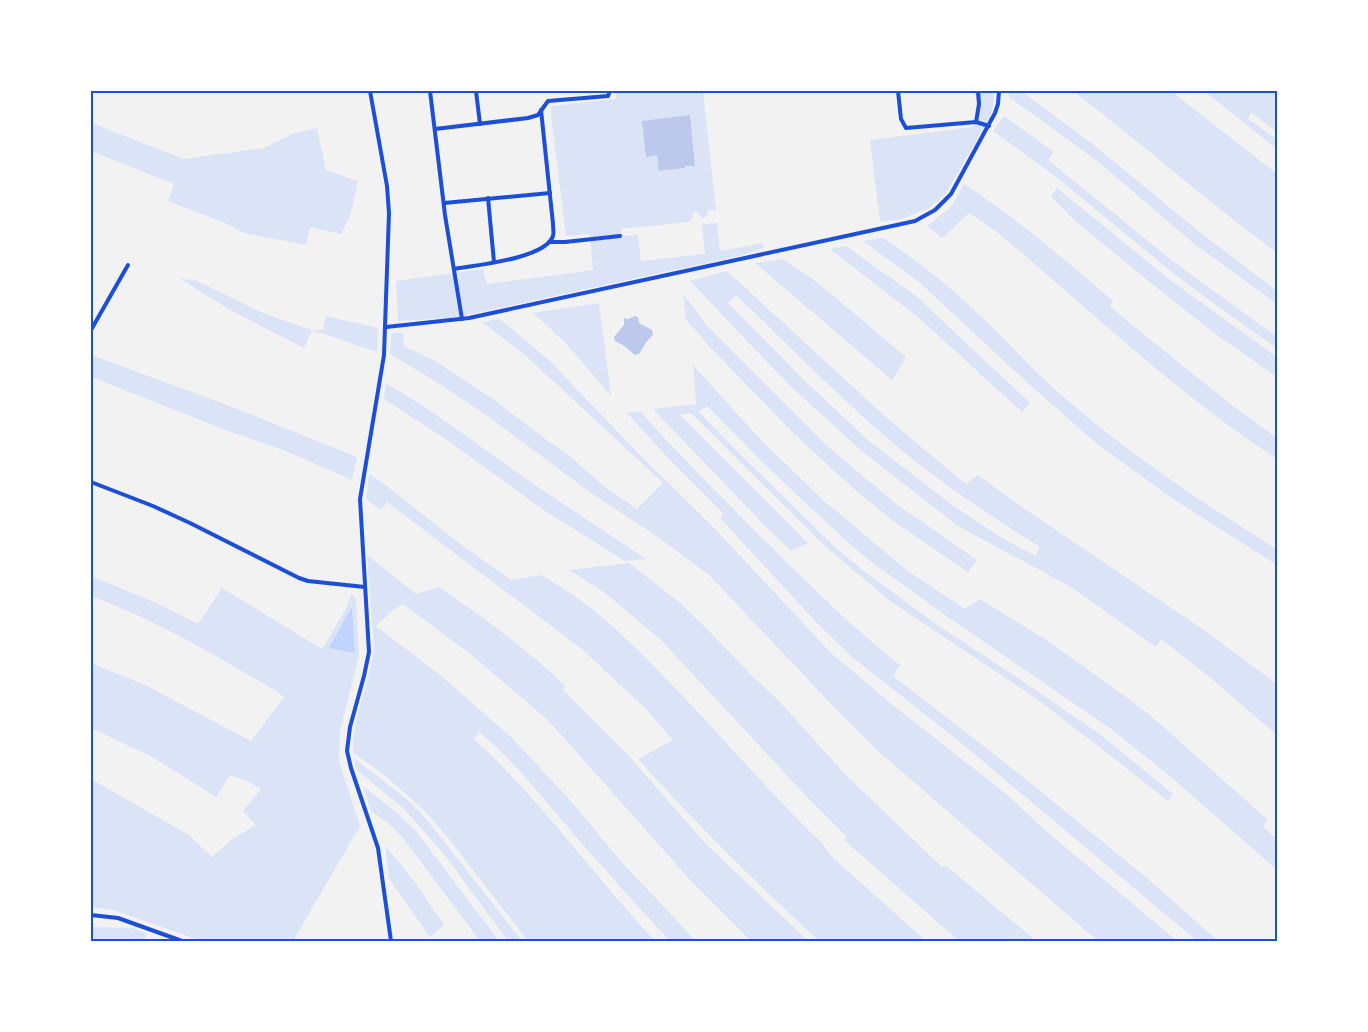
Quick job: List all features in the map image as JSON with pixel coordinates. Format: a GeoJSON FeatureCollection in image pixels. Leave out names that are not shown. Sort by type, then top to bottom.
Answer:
{"type":"FeatureCollection","features":[{"type":"Feature","properties":{"kind":"street"},"geometry":{"type":"LineString","coordinates":[[370,91],[389,200],[386,328],[382,373],[360,499],[368,652],[364,676],[350,727],[347,751],[378,848],[391,941]]}},
{"type":"Feature","properties":{"kind":"street"},"geometry":{"type":"LineString","coordinates":[[430,91],[444,203],[462,319]]}},
{"type":"Feature","properties":{"kind":"street"},"geometry":{"type":"LineString","coordinates":[[476,91],[480,124]]}},
{"type":"Feature","properties":{"kind":"street"},"geometry":{"type":"LineString","coordinates":[[580,91],[580,98]]}},
{"type":"Feature","properties":{"kind":"street"},"geometry":{"type":"LineString","coordinates":[[435,129],[528,118],[538,115],[548,101],[608,96],[610,91]]}},
{"type":"Feature","properties":{"kind":"street"},"geometry":{"type":"LineString","coordinates":[[898,91],[901,119],[906,128],[976,122],[989,126]]}},
{"type":"Feature","properties":{"kind":"street"},"geometry":{"type":"LineString","coordinates":[[976,122],[979,104],[978,91]]}},
{"type":"Feature","properties":{"kind":"street"},"geometry":{"type":"LineString","coordinates":[[386,328],[462,319],[915,221],[935,210],[951,194],[989,126],[998,104],[999,91]]}},
{"type":"Feature","properties":{"kind":"street"},"geometry":{"type":"LineString","coordinates":[[454,269],[524,257],[539,250],[553,236],[541,110]]}},
{"type":"Feature","properties":{"kind":"street"},"geometry":{"type":"LineString","coordinates":[[444,203],[550,193]]}},
{"type":"Feature","properties":{"kind":"street"},"geometry":{"type":"LineString","coordinates":[[488,198],[494,262]]}},
{"type":"Feature","properties":{"kind":"street"},"geometry":{"type":"LineString","coordinates":[[549,242],[620,236]]}},
{"type":"Feature","properties":{"kind":"street"},"geometry":{"type":"LineString","coordinates":[[91,330],[128,266]]}},
{"type":"Feature","properties":{"kind":"street"},"geometry":{"type":"LineString","coordinates":[[91,482],[153,506],[190,523],[299,578],[365,587]]}},
{"type":"Feature","properties":{"kind":"street"},"geometry":{"type":"LineString","coordinates":[[91,916],[118,918],[182,941]]}},
{"type":"Feature","properties":{"kind":"shaded area"},"geometry":{"type":"Polygon","coordinates":[[[615,91],[703,91],[716,210],[708,210],[707,216],[703,219],[696,211],[693,212],[693,217],[689,222],[621,229],[622,234],[626,236],[638,235],[641,261],[705,254],[702,224],[717,223],[720,251],[763,243],[763,248],[743,255],[476,313],[450,318],[398,321],[396,281],[483,269],[487,284],[593,270],[590,234],[566,236],[550,106],[616,99],[615,91]]]}},
{"type":"Feature","properties":{"kind":"shaded area"},"geometry":{"type":"Polygon","coordinates":[[[975,91],[993,91],[994,101],[990,117],[948,190],[929,208],[901,219],[880,222],[870,140],[974,127],[977,103],[975,91]]]}},
{"type":"Feature","properties":{"kind":"shaded area"},"geometry":{"type":"Polygon","coordinates":[[[1008,91],[1021,91],[1094,145],[1197,230],[1277,291],[1277,304],[1193,243],[1096,160],[1009,97],[1008,91]]]}},
{"type":"Feature","properties":{"kind":"shaded area"},"geometry":{"type":"Polygon","coordinates":[[[1073,91],[1171,91],[1277,174],[1277,253],[1225,213],[1073,91]]]}},
{"type":"Feature","properties":{"kind":"shaded area"},"geometry":{"type":"Polygon","coordinates":[[[1204,91],[1277,91],[1277,132],[1251,112],[1248,119],[1277,139],[1277,149],[1204,91]]]}},
{"type":"Feature","properties":{"kind":"shaded area"},"geometry":{"type":"Polygon","coordinates":[[[1004,116],[1054,152],[1048,160],[1174,262],[1277,337],[1277,348],[1173,273],[1055,176],[993,131],[1004,116]]]}},
{"type":"Feature","properties":{"kind":"shaded area"},"geometry":{"type":"Polygon","coordinates":[[[91,123],[184,159],[264,148],[295,133],[317,128],[326,170],[358,181],[351,213],[341,234],[310,227],[306,245],[244,233],[225,223],[168,201],[174,184],[91,151],[91,123]]]}},
{"type":"Feature","properties":{"kind":"shaded area"},"geometry":{"type":"Polygon","coordinates":[[[964,184],[1041,240],[1113,301],[1110,306],[1120,315],[1229,403],[1277,438],[1277,459],[1204,407],[1134,350],[997,232],[969,213],[942,238],[927,226],[951,207],[964,184]]]}},
{"type":"Feature","properties":{"kind":"shaded area"},"geometry":{"type":"Polygon","coordinates":[[[1057,188],[1169,279],[1277,357],[1277,377],[1214,333],[1074,220],[1051,196],[1057,188]]]}},
{"type":"Feature","properties":{"kind":"shaded area"},"geometry":{"type":"Polygon","coordinates":[[[883,238],[951,289],[1048,383],[1084,415],[1192,495],[1277,549],[1277,565],[1173,499],[1096,443],[1031,386],[920,283],[863,241],[883,238]]]}},
{"type":"Feature","properties":{"kind":"shaded area"},"geometry":{"type":"Polygon","coordinates":[[[846,246],[916,296],[1030,403],[1022,412],[919,318],[830,249],[846,246]]]}},
{"type":"Feature","properties":{"kind":"shaded area"},"geometry":{"type":"Polygon","coordinates":[[[783,259],[818,283],[906,357],[892,380],[755,263],[783,259]]]}},
{"type":"Feature","properties":{"kind":"shaded area"},"geometry":{"type":"Polygon","coordinates":[[[727,271],[888,419],[962,481],[966,484],[978,475],[1016,503],[1201,628],[1277,684],[1277,735],[1212,679],[1161,639],[1156,647],[1069,586],[958,526],[864,453],[789,385],[690,281],[727,271]],[[736,295],[728,303],[804,380],[869,441],[951,504],[1002,538],[1036,556],[1040,547],[996,519],[911,458],[837,393],[736,295]]]}},
{"type":"Feature","properties":{"kind":"shaded area"},"geometry":{"type":"Polygon","coordinates":[[[179,278],[197,281],[263,313],[312,330],[304,348],[230,310],[179,278]]]}},
{"type":"Feature","properties":{"kind":"shaded area"},"geometry":{"type":"Polygon","coordinates":[[[683,294],[709,328],[826,445],[895,503],[977,560],[968,572],[893,521],[853,488],[794,434],[709,346],[686,319],[683,294]]]}},
{"type":"Feature","properties":{"kind":"shaded area"},"geometry":{"type":"Polygon","coordinates":[[[599,303],[611,396],[566,343],[533,313],[599,303]]]}},
{"type":"Feature","properties":{"kind":"shaded area"},"geometry":{"type":"Polygon","coordinates":[[[326,316],[378,328],[377,352],[312,330],[323,330],[326,316]]]}},
{"type":"Feature","properties":{"kind":"shaded area"},"geometry":{"type":"Polygon","coordinates":[[[500,319],[551,362],[633,448],[719,533],[831,653],[894,706],[1005,793],[1045,830],[1177,941],[1098,941],[879,752],[709,575],[655,535],[591,493],[489,417],[390,354],[391,335],[393,333],[403,333],[404,346],[435,361],[493,399],[565,452],[606,488],[637,509],[663,483],[525,355],[482,322],[500,319]]]}},
{"type":"Feature","properties":{"kind":"shaded area"},"geometry":{"type":"Polygon","coordinates":[[[91,355],[238,409],[357,457],[352,480],[286,451],[231,432],[91,377],[91,355]]]}},
{"type":"Feature","properties":{"kind":"shaded area"},"geometry":{"type":"Polygon","coordinates":[[[693,365],[760,439],[823,500],[908,571],[965,609],[980,599],[1045,639],[1150,715],[1267,819],[1263,827],[1277,839],[1277,870],[1172,778],[1111,729],[870,561],[761,461],[707,406],[699,412],[836,548],[936,624],[1101,735],[1173,794],[1168,801],[1034,697],[890,601],[826,547],[691,413],[680,415],[808,543],[791,551],[653,409],[696,404],[693,365]]]}},
{"type":"Feature","properties":{"kind":"shaded area"},"geometry":{"type":"Polygon","coordinates":[[[386,383],[428,409],[532,483],[646,559],[625,561],[542,509],[447,440],[384,399],[386,383]]]}},
{"type":"Feature","properties":{"kind":"shaded area"},"geometry":{"type":"Polygon","coordinates":[[[640,411],[696,471],[807,582],[861,633],[900,665],[893,676],[1003,761],[1146,877],[1218,941],[1197,941],[960,742],[852,657],[817,623],[720,518],[724,514],[668,458],[627,413],[640,411]]]}},
{"type":"Feature","properties":{"kind":"shaded area"},"geometry":{"type":"Polygon","coordinates":[[[369,474],[511,580],[541,575],[599,614],[666,678],[823,844],[830,855],[926,941],[819,941],[726,852],[638,759],[673,740],[646,709],[583,650],[387,502],[380,510],[366,499],[369,474]]]}},
{"type":"Feature","properties":{"kind":"shaded area"},"geometry":{"type":"Polygon","coordinates":[[[367,555],[416,594],[439,587],[535,659],[565,686],[563,690],[629,756],[703,841],[808,941],[751,941],[692,882],[549,721],[474,657],[403,604],[392,611],[376,626],[439,674],[511,737],[570,800],[619,859],[696,941],[670,941],[524,776],[479,732],[474,739],[522,787],[655,941],[528,941],[425,811],[382,773],[353,753],[355,726],[374,648],[367,555]]]}},
{"type":"Feature","properties":{"kind":"shaded area"},"geometry":{"type":"Polygon","coordinates":[[[629,563],[679,602],[708,630],[778,700],[846,775],[942,867],[945,865],[1036,941],[959,941],[844,840],[847,837],[807,797],[660,639],[605,593],[569,570],[629,563]]]}},
{"type":"Feature","properties":{"kind":"shaded area"},"geometry":{"type":"Polygon","coordinates":[[[91,576],[156,603],[198,624],[222,588],[322,649],[345,611],[351,594],[356,599],[359,656],[340,731],[339,761],[360,826],[293,941],[202,941],[113,910],[91,907],[91,779],[189,835],[212,857],[232,839],[256,825],[243,811],[261,789],[247,781],[230,775],[216,797],[152,757],[91,728],[91,663],[145,685],[251,741],[284,697],[148,620],[91,596],[91,576]]]}},
{"type":"Feature","properties":{"kind":"shaded area"},"geometry":{"type":"Polygon","coordinates":[[[354,758],[409,801],[428,821],[522,941],[508,941],[444,854],[404,809],[356,769],[354,758]]]}},
{"type":"Feature","properties":{"kind":"shaded area"},"geometry":{"type":"Polygon","coordinates":[[[363,786],[415,830],[499,941],[480,941],[403,838],[387,822],[371,811],[363,786]]]}},
{"type":"Feature","properties":{"kind":"shaded area"},"geometry":{"type":"Polygon","coordinates":[[[385,845],[414,881],[444,925],[430,937],[389,879],[385,845]]]}},
{"type":"Feature","properties":{"kind":"shaded area"},"geometry":{"type":"Polygon","coordinates":[[[91,927],[133,928],[147,934],[144,941],[91,941],[91,927]]]}},
{"type":"Feature","properties":{"kind":"water"},"geometry":{"type":"Polygon","coordinates":[[[351,608],[355,653],[329,648],[351,608]]]}},
{"type":"Feature","properties":{"kind":"building"},"geometry":{"type":"Polygon","coordinates":[[[690,115],[695,166],[659,171],[657,155],[646,157],[642,121],[690,115]]]}},
{"type":"Feature","properties":{"kind":"building"},"geometry":{"type":"Polygon","coordinates":[[[635,316],[638,317],[639,323],[652,330],[653,335],[639,354],[635,355],[615,341],[614,337],[624,325],[624,318],[628,319],[635,316]]]}}]}
